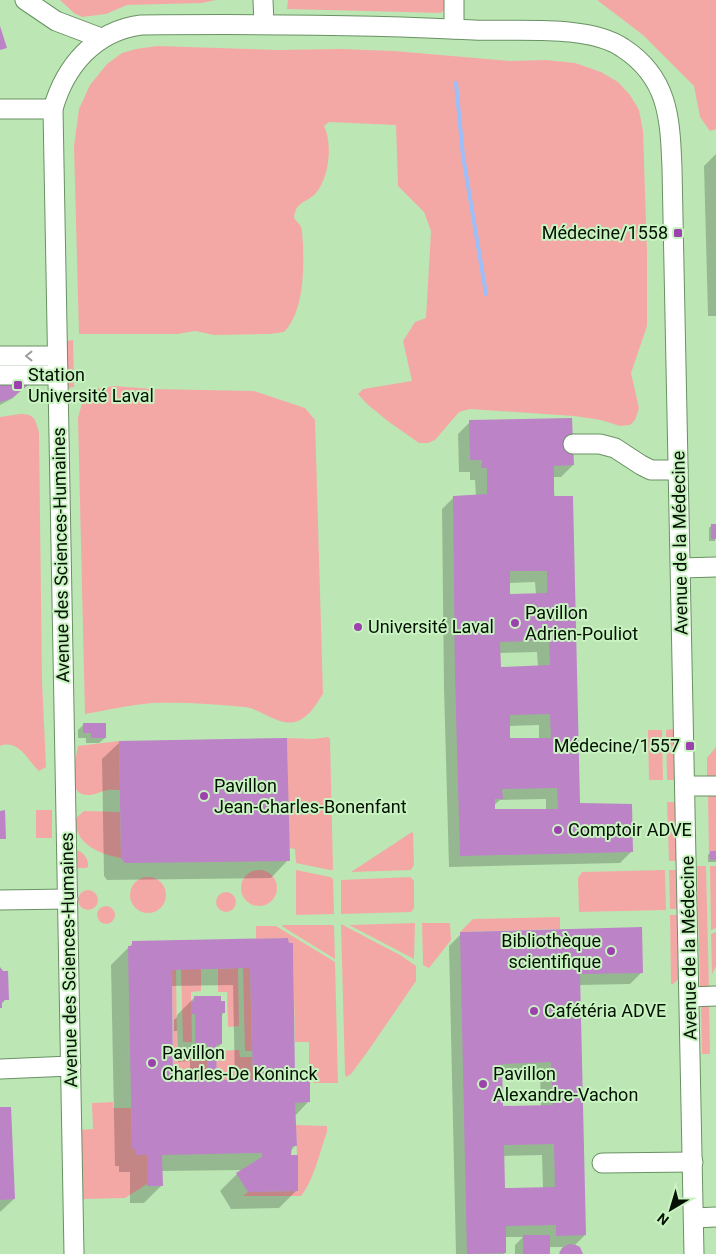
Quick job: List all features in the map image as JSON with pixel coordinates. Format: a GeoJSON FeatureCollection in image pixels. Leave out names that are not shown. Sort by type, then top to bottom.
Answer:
{"type":"FeatureCollection","features":[{"type":"Feature","properties":{"kind":"street"},"geometry":{"type":"LineString","coordinates":[[24,0],[56,21],[101,38]]}},
{"type":"Feature","properties":{"kind":"street"},"geometry":{"type":"LineString","coordinates":[[263,0],[264,24]]}},
{"type":"Feature","properties":{"kind":"street"},"geometry":{"type":"LineString","coordinates":[[454,0],[454,29]]}},
{"type":"Feature","properties":{"kind":"street","name":"Avenue des Sciences-Humaines"},"geometry":{"type":"LineString","coordinates":[[74,1254],[53,110],[58,92],[65,78],[84,52],[101,38],[129,26],[264,24],[360,25],[454,29]]}},
{"type":"Feature","properties":{"kind":"street","name":"Avenue de la Médecine"},"geometry":{"type":"LineString","coordinates":[[454,29],[574,32],[613,42],[634,56],[644,66],[658,86],[670,124],[681,568],[694,1254]]}},
{"type":"Feature","properties":{"kind":"street"},"geometry":{"type":"LineString","coordinates":[[0,109],[53,110]]}},
{"type":"Feature","properties":{"kind":"street"},"geometry":{"type":"LineString","coordinates":[[0,356],[58,366]]}},
{"type":"Feature","properties":{"kind":"street"},"geometry":{"type":"LineString","coordinates":[[0,375],[58,366]]}},
{"type":"Feature","properties":{"kind":"street"},"geometry":{"type":"LineString","coordinates":[[573,444],[600,444],[614,448],[639,465],[651,470],[678,470]]}},
{"type":"Feature","properties":{"kind":"street"},"geometry":{"type":"LineString","coordinates":[[681,568],[716,567]]}},
{"type":"Feature","properties":{"kind":"street"},"geometry":{"type":"LineString","coordinates":[[685,786],[716,786]]}},
{"type":"Feature","properties":{"kind":"street"},"geometry":{"type":"LineString","coordinates":[[0,900],[68,899]]}},
{"type":"Feature","properties":{"kind":"street"},"geometry":{"type":"LineString","coordinates":[[690,997],[716,996]]}},
{"type":"Feature","properties":{"kind":"street"},"geometry":{"type":"LineString","coordinates":[[0,1069],[71,1066]]}},
{"type":"Feature","properties":{"kind":"street"},"geometry":{"type":"LineString","coordinates":[[602,1163],[693,1162]]}},
{"type":"Feature","properties":{"kind":"street"},"geometry":{"type":"LineString","coordinates":[[694,1218],[716,1217]]}},
{"type":"Feature","properties":{"kind":"shaded area"},"geometry":{"type":"Polygon","coordinates":[[[60,0],[216,0],[202,3],[127,5],[106,14],[82,17],[74,13],[60,0]]]}},
{"type":"Feature","properties":{"kind":"shaded area"},"geometry":{"type":"Polygon","coordinates":[[[288,0],[444,0],[444,10],[441,13],[287,9],[288,0]]]}},
{"type":"Feature","properties":{"kind":"shaded area"},"geometry":{"type":"Polygon","coordinates":[[[597,0],[716,0],[716,129],[710,131],[700,117],[694,86],[643,35],[597,0]]]}},
{"type":"Feature","properties":{"kind":"shaded area"},"geometry":{"type":"Polygon","coordinates":[[[157,46],[276,50],[342,49],[394,51],[510,61],[546,60],[575,63],[601,72],[618,82],[630,95],[639,110],[643,131],[647,252],[647,326],[631,373],[639,408],[635,420],[630,425],[620,426],[601,420],[574,416],[470,409],[459,412],[435,440],[428,443],[419,443],[389,422],[358,394],[363,389],[412,381],[403,341],[415,322],[426,318],[431,231],[424,212],[398,186],[396,125],[329,122],[324,126],[327,133],[329,151],[324,179],[316,193],[299,205],[295,212],[294,218],[302,231],[303,277],[296,313],[291,324],[284,332],[214,335],[195,331],[178,334],[79,334],[74,146],[79,109],[90,85],[107,64],[122,53],[157,46]]]}},
{"type":"Feature","properties":{"kind":"shaded area"},"geometry":{"type":"Polygon","coordinates":[[[73,340],[74,387],[68,388],[67,341],[73,340]]]}},
{"type":"Feature","properties":{"kind":"shaded area"},"geometry":{"type":"Polygon","coordinates":[[[115,386],[153,389],[254,391],[305,408],[315,420],[323,694],[302,719],[284,722],[250,708],[187,703],[152,703],[85,714],[78,418],[82,403],[89,390],[115,386]]]}},
{"type":"Feature","properties":{"kind":"shaded area"},"geometry":{"type":"Polygon","coordinates":[[[20,414],[32,416],[39,432],[42,680],[46,767],[39,771],[18,748],[12,745],[0,746],[0,417],[20,414]]]}},
{"type":"Feature","properties":{"kind":"shaded area"},"geometry":{"type":"Polygon","coordinates":[[[673,729],[675,731],[676,780],[667,780],[666,730],[673,729]]]}},
{"type":"Feature","properties":{"kind":"shaded area"},"geometry":{"type":"Polygon","coordinates":[[[648,730],[662,730],[663,780],[649,780],[648,730]]]}},
{"type":"Feature","properties":{"kind":"shaded area"},"geometry":{"type":"Polygon","coordinates":[[[328,737],[330,739],[333,870],[296,863],[295,849],[289,848],[287,738],[313,739],[328,737]]]}},
{"type":"Feature","properties":{"kind":"shaded area"},"geometry":{"type":"Polygon","coordinates":[[[119,741],[120,790],[108,790],[91,795],[81,794],[76,790],[73,776],[78,746],[119,741]]]}},
{"type":"Feature","properties":{"kind":"shaded area"},"geometry":{"type":"Polygon","coordinates":[[[716,747],[716,777],[707,776],[707,758],[716,747]]]}},
{"type":"Feature","properties":{"kind":"shaded area"},"geometry":{"type":"Polygon","coordinates":[[[716,791],[716,851],[710,852],[709,860],[708,792],[716,791]]]}},
{"type":"Feature","properties":{"kind":"shaded area"},"geometry":{"type":"Polygon","coordinates":[[[667,802],[676,802],[677,861],[669,861],[667,802]]]}},
{"type":"Feature","properties":{"kind":"shaded area"},"geometry":{"type":"Polygon","coordinates":[[[36,810],[52,810],[52,838],[36,838],[36,810]]]}},
{"type":"Feature","properties":{"kind":"shaded area"},"geometry":{"type":"Polygon","coordinates":[[[84,811],[120,812],[121,858],[97,851],[79,836],[75,819],[84,811]]]}},
{"type":"Feature","properties":{"kind":"shaded area"},"geometry":{"type":"Polygon","coordinates":[[[412,832],[414,865],[411,870],[351,872],[412,832]]]}},
{"type":"Feature","properties":{"kind":"shaded area"},"geometry":{"type":"Polygon","coordinates":[[[77,850],[86,857],[88,867],[75,868],[75,851],[77,850]]]}},
{"type":"Feature","properties":{"kind":"shaded area"},"geometry":{"type":"Polygon","coordinates":[[[697,866],[706,866],[709,989],[701,988],[700,985],[697,866]]]}},
{"type":"Feature","properties":{"kind":"shaded area"},"geometry":{"type":"Polygon","coordinates":[[[710,866],[716,866],[716,928],[711,930],[710,866]]]}},
{"type":"Feature","properties":{"kind":"shaded area"},"geometry":{"type":"Polygon","coordinates":[[[259,870],[272,875],[277,888],[272,901],[259,906],[246,901],[241,888],[246,875],[259,870]]]}},
{"type":"Feature","properties":{"kind":"shaded area"},"geometry":{"type":"Polygon","coordinates":[[[296,870],[333,879],[334,914],[296,915],[296,870]]]}},
{"type":"Feature","properties":{"kind":"shaded area"},"geometry":{"type":"Polygon","coordinates":[[[665,870],[666,910],[579,912],[578,878],[582,872],[665,870]]]}},
{"type":"Feature","properties":{"kind":"shaded area"},"geometry":{"type":"Polygon","coordinates":[[[669,870],[677,870],[678,909],[670,909],[669,870]]]}},
{"type":"Feature","properties":{"kind":"shaded area"},"geometry":{"type":"Polygon","coordinates":[[[148,877],[161,882],[166,895],[161,908],[148,913],[135,908],[130,895],[135,882],[148,877]]]}},
{"type":"Feature","properties":{"kind":"shaded area"},"geometry":{"type":"Polygon","coordinates":[[[410,877],[414,881],[414,908],[411,912],[341,914],[341,880],[410,877]]]}},
{"type":"Feature","properties":{"kind":"shaded area"},"geometry":{"type":"Polygon","coordinates":[[[88,890],[95,893],[98,900],[95,907],[88,910],[81,907],[78,900],[81,893],[88,890]]]}},
{"type":"Feature","properties":{"kind":"shaded area"},"geometry":{"type":"Polygon","coordinates":[[[226,892],[233,895],[236,902],[233,909],[226,912],[219,909],[216,902],[219,895],[226,892]]]}},
{"type":"Feature","properties":{"kind":"shaded area"},"geometry":{"type":"Polygon","coordinates":[[[106,906],[112,909],[115,915],[112,921],[106,924],[100,921],[97,915],[100,909],[106,906]]]}},
{"type":"Feature","properties":{"kind":"shaded area"},"geometry":{"type":"Polygon","coordinates":[[[670,915],[678,915],[680,978],[673,984],[671,984],[670,915]]]}},
{"type":"Feature","properties":{"kind":"shaded area"},"geometry":{"type":"Polygon","coordinates":[[[560,917],[560,929],[460,932],[473,919],[560,917]]]}},
{"type":"Feature","properties":{"kind":"shaded area"},"geometry":{"type":"Polygon","coordinates":[[[415,923],[414,959],[349,925],[415,923]]]}},
{"type":"Feature","properties":{"kind":"shaded area"},"geometry":{"type":"Polygon","coordinates":[[[422,923],[450,923],[451,940],[429,968],[423,965],[422,923]]]}},
{"type":"Feature","properties":{"kind":"shaded area"},"geometry":{"type":"Polygon","coordinates":[[[341,924],[400,955],[416,966],[416,981],[368,1051],[351,1074],[346,1077],[345,1074],[341,924]]]}},
{"type":"Feature","properties":{"kind":"shaded area"},"geometry":{"type":"Polygon","coordinates":[[[282,925],[333,925],[335,959],[283,927],[282,925]]]}},
{"type":"Feature","properties":{"kind":"shaded area"},"geometry":{"type":"Polygon","coordinates":[[[256,926],[276,926],[335,962],[338,1083],[314,1083],[309,1065],[309,1042],[295,1042],[293,943],[289,943],[288,938],[256,939],[256,926]]]}},
{"type":"Feature","properties":{"kind":"shaded area"},"geometry":{"type":"Polygon","coordinates":[[[716,932],[716,966],[712,974],[711,934],[716,932]]]}},
{"type":"Feature","properties":{"kind":"shaded area"},"geometry":{"type":"Polygon","coordinates":[[[238,968],[239,1026],[228,1027],[227,992],[218,992],[218,969],[238,968]]]}},
{"type":"Feature","properties":{"kind":"shaded area"},"geometry":{"type":"Polygon","coordinates":[[[243,968],[250,968],[252,1051],[245,1051],[243,968]]]}},
{"type":"Feature","properties":{"kind":"shaded area"},"geometry":{"type":"Polygon","coordinates":[[[176,969],[177,1048],[173,1048],[172,970],[176,969]]]}},
{"type":"Feature","properties":{"kind":"shaded area"},"geometry":{"type":"Polygon","coordinates":[[[181,969],[201,969],[201,991],[191,992],[192,1042],[183,1042],[181,969]]]}},
{"type":"Feature","properties":{"kind":"shaded area"},"geometry":{"type":"Polygon","coordinates":[[[709,1003],[710,1054],[702,1054],[701,1009],[702,1005],[709,1003]]]}},
{"type":"Feature","properties":{"kind":"shaded area"},"geometry":{"type":"Polygon","coordinates":[[[239,1050],[240,1057],[252,1057],[253,1079],[217,1080],[216,1051],[239,1050]]]}},
{"type":"Feature","properties":{"kind":"shaded area"},"geometry":{"type":"Polygon","coordinates":[[[207,1051],[208,1080],[173,1081],[173,1059],[183,1059],[183,1052],[207,1051]]]}},
{"type":"Feature","properties":{"kind":"shaded area"},"geometry":{"type":"Polygon","coordinates":[[[113,1102],[113,1108],[131,1108],[132,1149],[136,1149],[136,1155],[147,1155],[147,1184],[125,1198],[83,1199],[81,1130],[93,1129],[92,1103],[113,1102]]]}},
{"type":"Feature","properties":{"kind":"shaded area"},"geometry":{"type":"Polygon","coordinates":[[[296,1125],[327,1126],[327,1132],[313,1174],[301,1196],[243,1196],[248,1192],[298,1191],[296,1125]]]}},
{"type":"Feature","properties":{"kind":"building"},"geometry":{"type":"Polygon","coordinates":[[[0,26],[7,48],[0,50],[0,26]]]}},
{"type":"Feature","properties":{"kind":"building"},"geometry":{"type":"Polygon","coordinates":[[[0,384],[28,385],[12,398],[0,402],[0,384]]]}},
{"type":"Feature","properties":{"kind":"building","name":"Pavillon Adrien-Pouliot"},"geometry":{"type":"Polygon","coordinates":[[[572,418],[574,465],[554,466],[554,496],[573,496],[580,803],[632,804],[633,852],[460,856],[453,496],[487,494],[487,468],[481,468],[482,460],[470,460],[469,420],[572,418]],[[510,571],[510,594],[547,593],[547,571],[510,571]],[[549,640],[500,642],[501,667],[550,665],[549,640]],[[550,714],[510,715],[510,738],[551,738],[550,714]],[[557,788],[502,789],[503,799],[495,799],[495,809],[558,809],[557,788]]]}},
{"type":"Feature","properties":{"kind":"building"},"geometry":{"type":"Polygon","coordinates":[[[711,524],[716,524],[716,539],[711,539],[711,524]]]}},
{"type":"Feature","properties":{"kind":"building"},"geometry":{"type":"Polygon","coordinates":[[[83,723],[106,723],[106,738],[91,738],[91,733],[83,733],[83,723]]]}},
{"type":"Feature","properties":{"kind":"building","name":"Pavillon Jean-Charles-Bonenfant"},"geometry":{"type":"Polygon","coordinates":[[[287,738],[290,861],[125,863],[121,858],[119,741],[287,738]]]}},
{"type":"Feature","properties":{"kind":"building"},"geometry":{"type":"Polygon","coordinates":[[[5,810],[6,839],[0,839],[0,811],[5,810]]]}},
{"type":"Feature","properties":{"kind":"building"},"geometry":{"type":"Polygon","coordinates":[[[710,851],[716,851],[716,860],[710,860],[710,851]]]}},
{"type":"Feature","properties":{"kind":"building","name":"Pavillon Alexandre-Vachon"},"geometry":{"type":"Polygon","coordinates":[[[642,927],[643,973],[580,974],[586,1235],[556,1236],[556,1225],[506,1226],[506,1253],[467,1254],[460,932],[642,927]],[[551,1062],[502,1064],[503,1106],[553,1105],[551,1062]],[[554,1144],[504,1145],[505,1188],[555,1187],[554,1144]]]}},
{"type":"Feature","properties":{"kind":"building","name":"Pavillon Charles-De Koninck"},"geometry":{"type":"Polygon","coordinates":[[[288,938],[289,943],[293,943],[295,1077],[310,1077],[310,1102],[295,1103],[297,1146],[292,1146],[291,1155],[298,1155],[298,1191],[248,1192],[236,1173],[262,1157],[262,1153],[162,1155],[163,1186],[147,1186],[147,1155],[136,1155],[136,1149],[132,1149],[128,946],[132,946],[132,941],[288,938]],[[250,968],[172,970],[173,1081],[208,1080],[207,1044],[195,1045],[195,1014],[191,1014],[191,1002],[194,1001],[194,996],[221,996],[221,1001],[225,1001],[225,1013],[222,1013],[222,1044],[216,1045],[217,1080],[253,1079],[250,968]]]}},
{"type":"Feature","properties":{"kind":"building"},"geometry":{"type":"Polygon","coordinates":[[[0,967],[3,971],[8,971],[9,1000],[5,1000],[2,1003],[2,1008],[0,1008],[0,967]]]}},
{"type":"Feature","properties":{"kind":"building"},"geometry":{"type":"Polygon","coordinates":[[[0,1107],[11,1107],[15,1199],[0,1200],[0,1107]]]}},
{"type":"Feature","properties":{"kind":"building"},"geometry":{"type":"Polygon","coordinates":[[[523,1235],[550,1235],[550,1254],[523,1254],[523,1235]]]}},
{"type":"Feature","properties":{"kind":"building"},"geometry":{"type":"Polygon","coordinates":[[[569,1244],[580,1247],[583,1254],[559,1254],[562,1248],[569,1244]]]}},
{"type":"Feature","properties":{"kind":"waterway"},"geometry":{"type":"LineString","coordinates":[[456,83],[463,156],[486,294]]}},
{"type":"Feature","properties":{"kind":"place","name":"Médecine/1558"},"geometry":{"type":"Point","coordinates":[678,233]}},
{"type":"Feature","properties":{"kind":"place","name":"Station Université Laval"},"geometry":{"type":"Point","coordinates":[18,385]}},
{"type":"Feature","properties":{"kind":"place","name":"Pavillon Adrien-Pouliot"},"geometry":{"type":"Point","coordinates":[515,623]}},
{"type":"Feature","properties":{"kind":"place","name":"Université Laval"},"geometry":{"type":"Point","coordinates":[358,627]}},
{"type":"Feature","properties":{"kind":"place","name":"Médecine/1557"},"geometry":{"type":"Point","coordinates":[690,746]}},
{"type":"Feature","properties":{"kind":"place","name":"Pavillon Jean-Charles-Bonenfant"},"geometry":{"type":"Point","coordinates":[204,796]}},
{"type":"Feature","properties":{"kind":"place","name":"Comptoir ADVE"},"geometry":{"type":"Point","coordinates":[558,830]}},
{"type":"Feature","properties":{"kind":"place","name":"Bibliothèque scientifique"},"geometry":{"type":"Point","coordinates":[611,951]}},
{"type":"Feature","properties":{"kind":"place","name":"Cafétéria ADVE"},"geometry":{"type":"Point","coordinates":[534,1011]}},
{"type":"Feature","properties":{"kind":"place","name":"Pavillon Charles-De Koninck"},"geometry":{"type":"Point","coordinates":[152,1063]}},
{"type":"Feature","properties":{"kind":"place","name":"Pavillon Alexandre-Vachon"},"geometry":{"type":"Point","coordinates":[483,1084]}}]}
